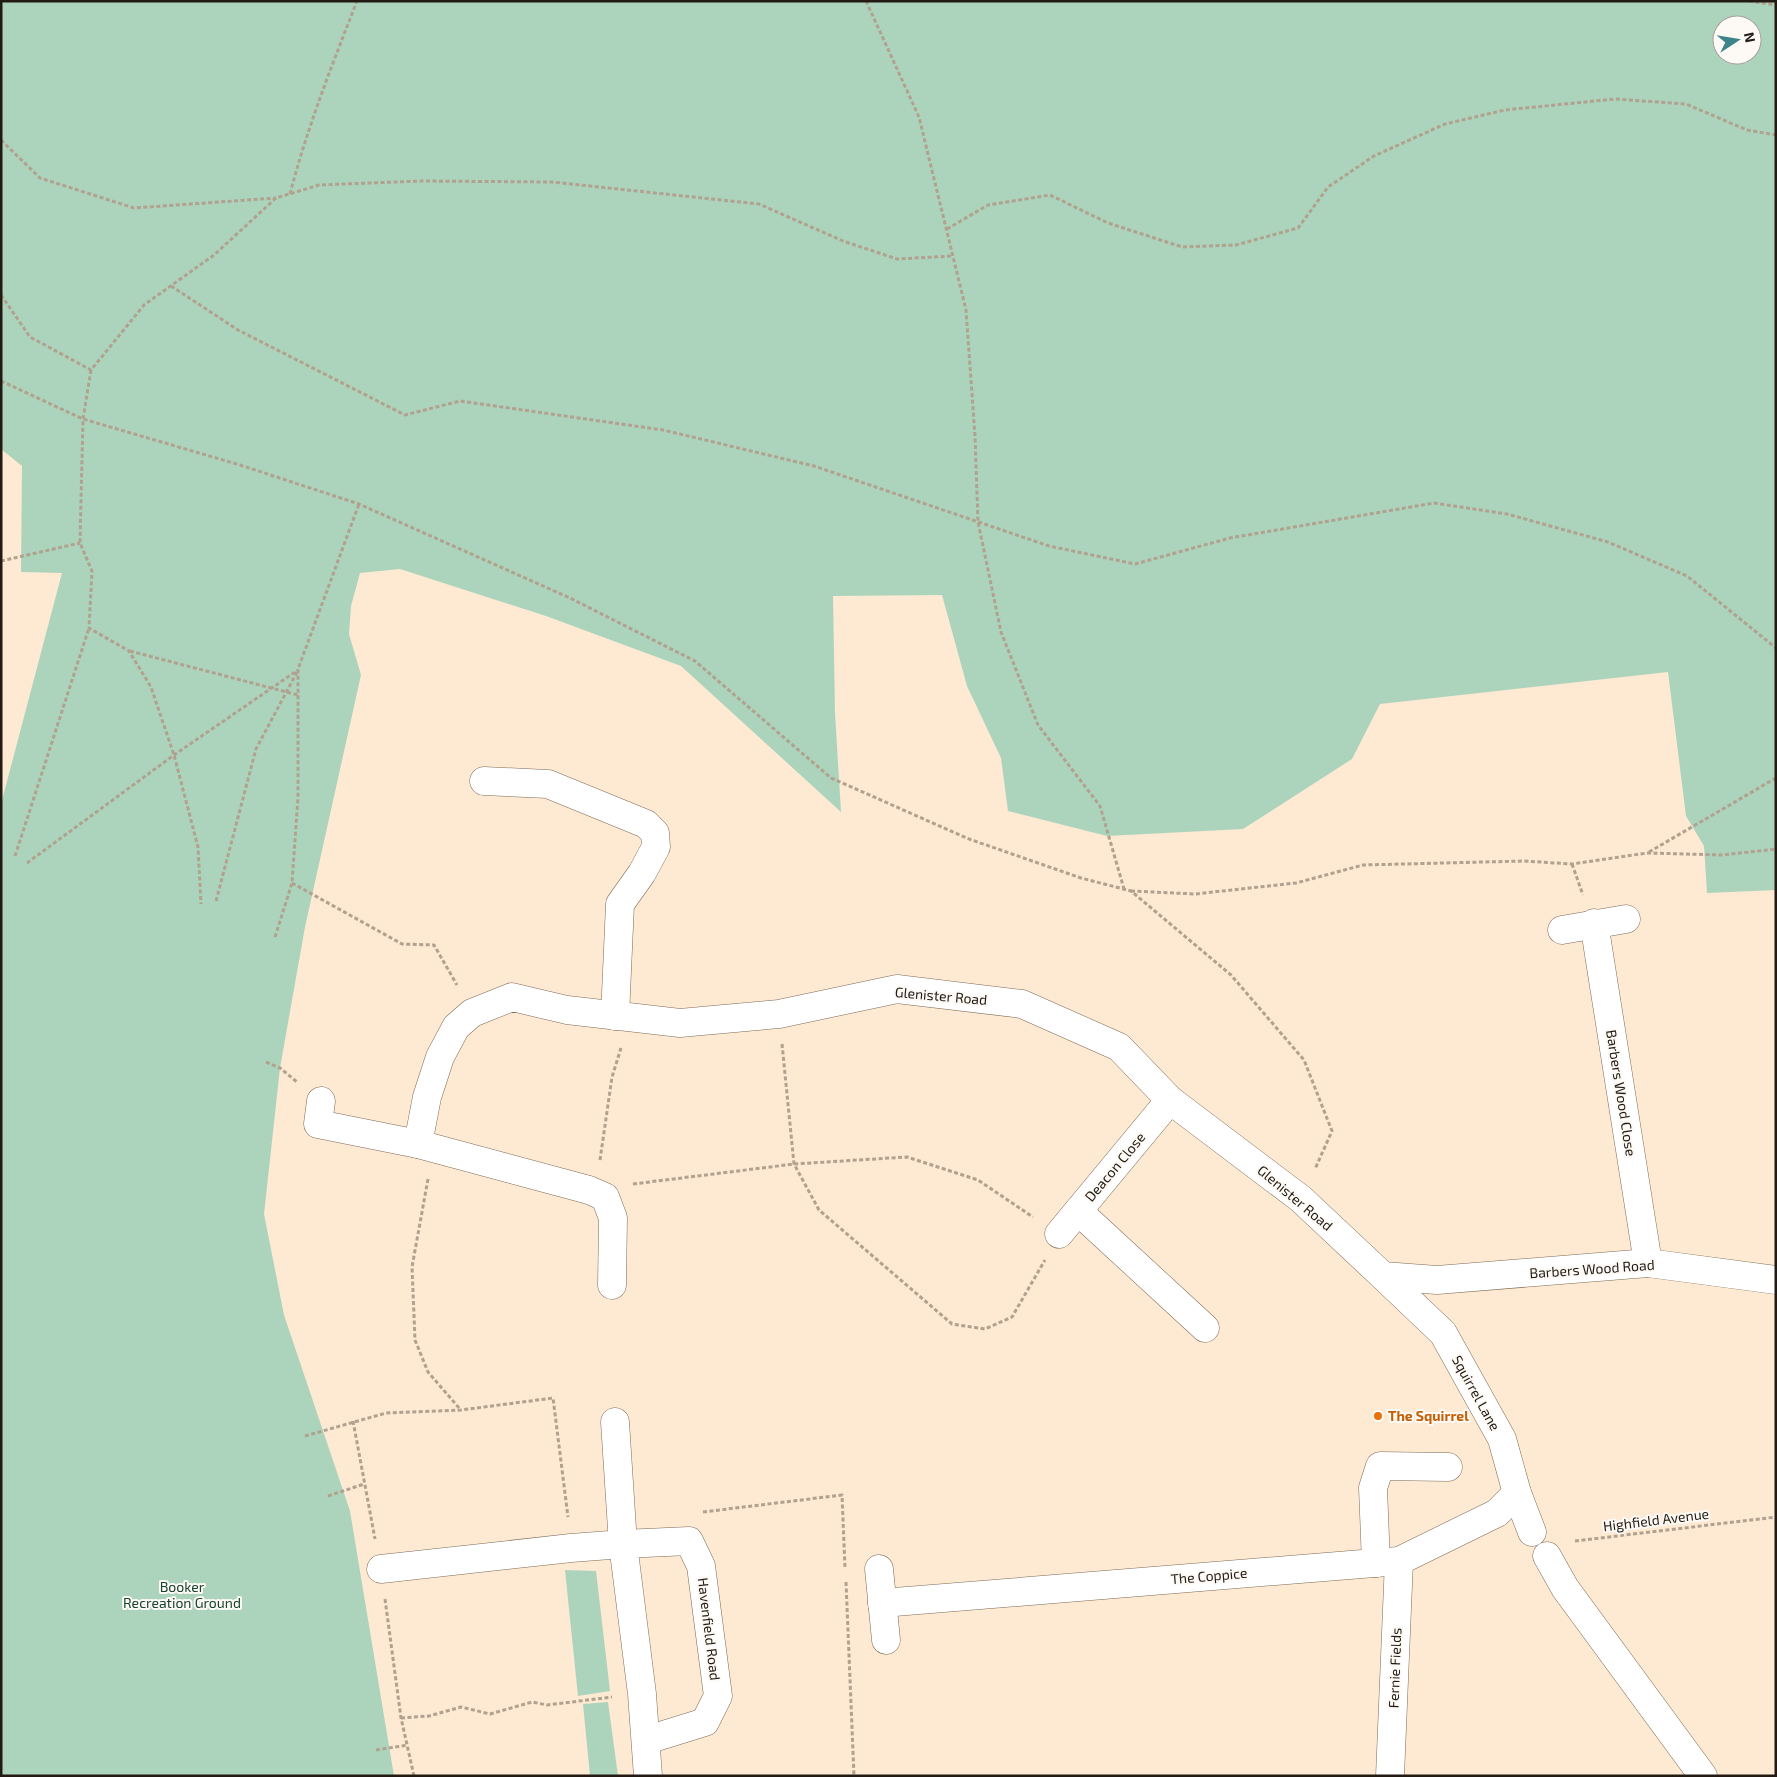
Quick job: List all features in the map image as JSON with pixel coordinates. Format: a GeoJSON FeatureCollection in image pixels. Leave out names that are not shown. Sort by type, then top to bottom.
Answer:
{"type":"FeatureCollection","features":[{"type":"Feature","properties":{"kind":"street"},"geometry":{"type":"LineString","coordinates":[[484,781],[548,784],[646,824],[655,833],[656,847],[642,873],[620,904],[623,1017]]}},
{"type":"Feature","properties":{"kind":"street"},"geometry":{"type":"LineString","coordinates":[[1562,930],[1626,919]]}},
{"type":"Feature","properties":{"kind":"street","name":"Barbers Wood Close"},"geometry":{"type":"LineString","coordinates":[[1594,924],[1648,1263]]}},
{"type":"Feature","properties":{"kind":"street","name":"Glenister Road"},"geometry":{"type":"LineString","coordinates":[[425,1147],[427,1097],[440,1057],[456,1027],[472,1013],[512,998],[567,1010],[680,1024],[779,1014],[896,989],[1022,1004],[1119,1047],[1170,1100],[1301,1199],[1383,1276]]}},
{"type":"Feature","properties":{"kind":"street"},"geometry":{"type":"LineString","coordinates":[[320,1100],[318,1124],[425,1147],[600,1195],[612,1218],[612,1285]]}},
{"type":"Feature","properties":{"kind":"street","name":"Deacon Close"},"geometry":{"type":"LineString","coordinates":[[1060,1234],[1170,1100]]}},
{"type":"Feature","properties":{"kind":"street"},"geometry":{"type":"LineString","coordinates":[[1078,1211],[1205,1328]]}},
{"type":"Feature","properties":{"kind":"street","name":"Barbers Wood Road"},"geometry":{"type":"LineString","coordinates":[[1383,1276],[1437,1280],[1648,1263],[1776,1280]]}},
{"type":"Feature","properties":{"kind":"street","name":"Squirrel Lane"},"geometry":{"type":"LineString","coordinates":[[1383,1276],[1443,1333],[1502,1439],[1517,1493],[1532,1532]]}},
{"type":"Feature","properties":{"kind":"street"},"geometry":{"type":"LineString","coordinates":[[615,1422],[623,1544],[642,1694],[648,1776]]}},
{"type":"Feature","properties":{"kind":"street","name":"Fernie Fields"},"geometry":{"type":"LineString","coordinates":[[1390,1776],[1388,1562],[1372,1488],[1380,1466],[1448,1467]]}},
{"type":"Feature","properties":{"kind":"street","name":"The Coppice"},"geometry":{"type":"LineString","coordinates":[[882,1603],[1388,1562],[1497,1513],[1517,1493]]}},
{"type":"Feature","properties":{"kind":"street","name":"Havenfield Road"},"geometry":{"type":"LineString","coordinates":[[381,1568],[571,1548],[689,1541],[701,1566],[718,1696],[705,1722],[646,1740]]}},
{"type":"Feature","properties":{"kind":"street"},"geometry":{"type":"LineString","coordinates":[[1547,1556],[1565,1588],[1703,1776]]}},
{"type":"Feature","properties":{"kind":"street"},"geometry":{"type":"LineString","coordinates":[[879,1569],[886,1640]]}},
{"type":"Feature","properties":{"kind":"path"},"geometry":{"type":"LineString","coordinates":[[290,194],[300,155],[325,83],[358,1]]}},
{"type":"Feature","properties":{"kind":"path"},"geometry":{"type":"LineString","coordinates":[[866,1],[920,117],[966,310],[976,436],[978,522],[1001,632],[1038,725],[1100,806],[1124,889]]}},
{"type":"Feature","properties":{"kind":"path"},"geometry":{"type":"LineString","coordinates":[[1749,1],[1776,5]]}},
{"type":"Feature","properties":{"kind":"path"},"geometry":{"type":"LineString","coordinates":[[947,229],[988,205],[1050,195],[1108,223],[1182,247],[1236,245],[1298,228],[1328,187],[1374,156],[1445,124],[1505,110],[1614,99],[1686,104],[1747,130],[1776,135]]}},
{"type":"Feature","properties":{"kind":"path"},"geometry":{"type":"LineString","coordinates":[[1,140],[40,178],[134,208],[276,198],[319,185],[422,181],[552,182],[759,204],[843,241],[897,259],[953,256]]}},
{"type":"Feature","properties":{"kind":"path"},"geometry":{"type":"LineString","coordinates":[[15,856],[90,628],[92,571],[80,543],[83,419],[91,370],[144,305],[214,255],[276,198]]}},
{"type":"Feature","properties":{"kind":"path"},"geometry":{"type":"LineString","coordinates":[[171,286],[238,330],[405,415],[460,401],[663,430],[814,466],[1049,546],[1134,564],[1230,538],[1434,503],[1507,514],[1608,542],[1687,576],[1776,648]]}},
{"type":"Feature","properties":{"kind":"path"},"geometry":{"type":"LineString","coordinates":[[1,294],[30,336],[91,370]]}},
{"type":"Feature","properties":{"kind":"path"},"geometry":{"type":"LineString","coordinates":[[1,381],[83,419],[240,465],[359,504],[570,598],[696,661],[831,778],[969,839],[1081,878],[1131,891],[1196,894],[1296,883],[1363,865],[1524,861],[1572,864],[1647,853],[1723,855],[1776,849]]}},
{"type":"Feature","properties":{"kind":"path"},"geometry":{"type":"LineString","coordinates":[[216,901],[256,749],[298,669],[359,504]]}},
{"type":"Feature","properties":{"kind":"path"},"geometry":{"type":"LineString","coordinates":[[1,561],[80,543]]}},
{"type":"Feature","properties":{"kind":"path"},"geometry":{"type":"LineString","coordinates":[[90,628],[129,651],[298,695]]}},
{"type":"Feature","properties":{"kind":"path"},"geometry":{"type":"LineString","coordinates":[[129,651],[151,687],[174,755],[198,847],[201,904]]}},
{"type":"Feature","properties":{"kind":"path"},"geometry":{"type":"LineString","coordinates":[[27,863],[174,755],[298,669]]}},
{"type":"Feature","properties":{"kind":"path"},"geometry":{"type":"LineString","coordinates":[[275,937],[292,882],[298,797],[298,669]]}},
{"type":"Feature","properties":{"kind":"path"},"geometry":{"type":"LineString","coordinates":[[1647,853],[1776,778]]}},
{"type":"Feature","properties":{"kind":"path"},"geometry":{"type":"LineString","coordinates":[[292,882],[402,944],[434,944],[472,1013]]}},
{"type":"Feature","properties":{"kind":"path"},"geometry":{"type":"LineString","coordinates":[[1131,891],[1231,975],[1304,1060],[1332,1131],[1301,1199]]}},
{"type":"Feature","properties":{"kind":"path"},"geometry":{"type":"LineString","coordinates":[[600,1195],[617,1186],[794,1164],[906,1157],[978,1180],[1060,1234],[1012,1317],[985,1329],[952,1324],[819,1210],[794,1164],[779,1014]]}},
{"type":"Feature","properties":{"kind":"path"},"geometry":{"type":"LineString","coordinates":[[600,1195],[612,1077],[623,1017]]}},
{"type":"Feature","properties":{"kind":"path"},"geometry":{"type":"LineString","coordinates":[[266,1062],[280,1068],[320,1100]]}},
{"type":"Feature","properties":{"kind":"path"},"geometry":{"type":"LineString","coordinates":[[425,1147],[412,1267],[414,1340],[428,1372],[461,1410]]}},
{"type":"Feature","properties":{"kind":"path"},"geometry":{"type":"LineString","coordinates":[[305,1436],[386,1413],[461,1410],[553,1398],[571,1548]]}},
{"type":"Feature","properties":{"kind":"path"},"geometry":{"type":"LineString","coordinates":[[328,1496],[364,1484]]}},
{"type":"Feature","properties":{"kind":"path"},"geometry":{"type":"LineString","coordinates":[[698,1512],[842,1495],[854,1776]]}},
{"type":"Feature","properties":{"kind":"path","name":"Highfield Avenue"},"geometry":{"type":"LineString","coordinates":[[1569,1542],[1776,1517]]}},
{"type":"Feature","properties":{"kind":"path"},"geometry":{"type":"LineString","coordinates":[[401,1718],[429,1716],[461,1707],[490,1714],[532,1702],[548,1704],[642,1694]]}},
{"type":"Feature","properties":{"kind":"path"},"geometry":{"type":"LineString","coordinates":[[376,1750],[408,1745]]}},
{"type":"Feature","properties":{"kind":"green space","name":"Booker Recreation Ground"},"geometry":{"type":"Polygon","coordinates":[[[1,1],[1776,1],[1776,890],[1707,893],[1704,846],[1686,816],[1668,672],[1380,704],[1352,759],[1243,829],[1107,836],[1008,811],[1001,758],[967,686],[942,595],[833,596],[835,713],[841,812],[681,666],[546,616],[400,569],[360,573],[351,606],[349,634],[361,675],[305,927],[280,1068],[264,1214],[284,1315],[350,1511],[394,1776],[1,1776],[1,804],[62,573],[21,572],[22,466],[1,449],[1,1]]]}},
{"type":"Feature","properties":{"kind":"green space"},"geometry":{"type":"Polygon","coordinates":[[[565,1570],[596,1571],[610,1691],[578,1696],[565,1570]]]}},
{"type":"Feature","properties":{"kind":"green space"},"geometry":{"type":"Polygon","coordinates":[[[608,1702],[618,1776],[590,1776],[583,1704],[608,1702]]]}},
{"type":"Feature","properties":{"kind":"place","name":"The Squirrel"},"geometry":{"type":"Point","coordinates":[1378,1416]}}]}
